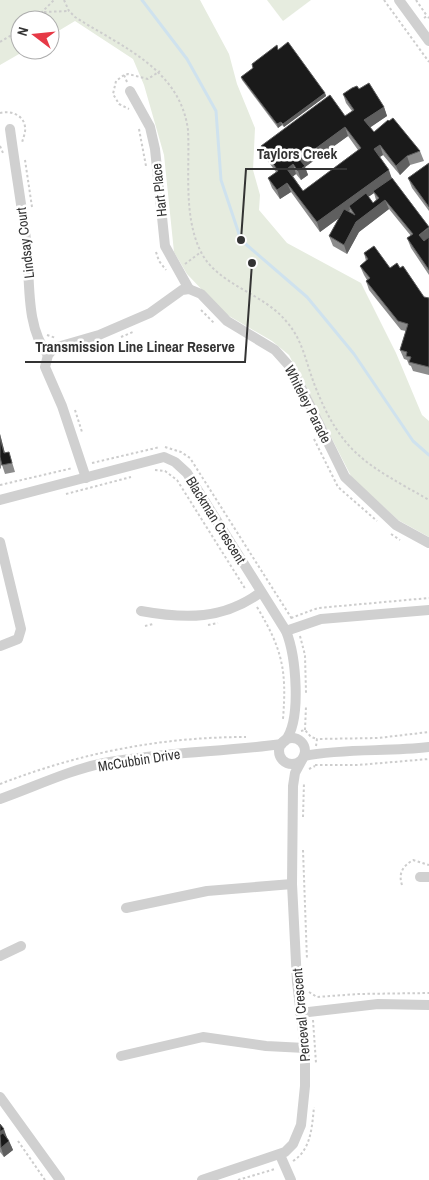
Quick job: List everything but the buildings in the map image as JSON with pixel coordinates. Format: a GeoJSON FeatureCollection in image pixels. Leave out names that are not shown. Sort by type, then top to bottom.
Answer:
{"type":"FeatureCollection","features":[{"type":"Feature","properties":{"kind":"street"},"geometry":{"type":"LineString","coordinates":[[399,0],[429,41]]}},
{"type":"Feature","properties":{"kind":"street","name":"Hart Place"},"geometry":{"type":"LineString","coordinates":[[130,92],[150,127],[155,149],[165,246],[175,272],[189,289]]}},
{"type":"Feature","properties":{"kind":"street","name":"Lindsay Court"},"geometry":{"type":"LineString","coordinates":[[10,129],[26,241],[33,318],[39,343],[48,355]]}},
{"type":"Feature","properties":{"kind":"street"},"geometry":{"type":"LineString","coordinates":[[86,478],[62,406],[45,367],[48,355],[58,346],[99,335],[150,313],[182,290],[189,289]]}},
{"type":"Feature","properties":{"kind":"street","name":"Whiteley Parade"},"geometry":{"type":"LineString","coordinates":[[189,289],[201,294],[227,322],[265,343],[284,359],[292,369],[345,477],[396,525],[429,542]]}},
{"type":"Feature","properties":{"kind":"street","name":"Blackman Crescent"},"geometry":{"type":"LineString","coordinates":[[0,500],[164,457],[175,462],[187,472],[286,631],[295,663],[294,721],[302,744]]}},
{"type":"Feature","properties":{"kind":"street"},"geometry":{"type":"LineString","coordinates":[[0,542],[21,629],[18,639],[0,646]]}},
{"type":"Feature","properties":{"kind":"street"},"geometry":{"type":"LineString","coordinates":[[141,611],[165,616],[211,616],[236,608],[261,592]]}},
{"type":"Feature","properties":{"kind":"street"},"geometry":{"type":"LineString","coordinates":[[286,631],[294,622],[429,610]]}},
{"type":"Feature","properties":{"kind":"street","name":"Blackman Crescent"},"geometry":{"type":"LineString","coordinates":[[284,742],[294,721]]}},
{"type":"Feature","properties":{"kind":"street"},"geometry":{"type":"LineString","coordinates":[[326,752],[292,739],[284,742],[280,750],[282,759],[291,764],[303,758],[326,752],[376,752],[429,747]]}},
{"type":"Feature","properties":{"kind":"street","name":"McCubbin Drive"},"geometry":{"type":"LineString","coordinates":[[0,800],[102,764],[162,754],[254,749],[284,742]]}},
{"type":"Feature","properties":{"kind":"street"},"geometry":{"type":"LineString","coordinates":[[302,744],[303,758]]}},
{"type":"Feature","properties":{"kind":"street","name":"McCubbin Drive"},"geometry":{"type":"LineString","coordinates":[[254,749],[282,759]]}},
{"type":"Feature","properties":{"kind":"street","name":"Perceval Crescent"},"geometry":{"type":"LineString","coordinates":[[280,1155],[293,1144],[301,1126],[305,1086],[305,1048],[300,1013],[292,884],[294,773],[303,758]]}},
{"type":"Feature","properties":{"kind":"street","name":"Perceval Crescent"},"geometry":{"type":"LineString","coordinates":[[282,759],[293,786]]}},
{"type":"Feature","properties":{"kind":"street"},"geometry":{"type":"LineString","coordinates":[[126,908],[207,891],[292,884]]}},
{"type":"Feature","properties":{"kind":"street"},"geometry":{"type":"LineString","coordinates":[[0,956],[20,946]]}},
{"type":"Feature","properties":{"kind":"street"},"geometry":{"type":"LineString","coordinates":[[300,1013],[378,1004],[429,1005]]}},
{"type":"Feature","properties":{"kind":"street"},"geometry":{"type":"LineString","coordinates":[[121,1056],[203,1037],[266,1046],[305,1048]]}},
{"type":"Feature","properties":{"kind":"street"},"geometry":{"type":"LineString","coordinates":[[0,1097],[60,1180]]}},
{"type":"Feature","properties":{"kind":"street"},"geometry":{"type":"LineString","coordinates":[[202,1180],[280,1155],[291,1180]]}},
{"type":"Feature","properties":{"kind":"path"},"geometry":{"type":"LineString","coordinates":[[46,10],[54,0]]}},
{"type":"Feature","properties":{"kind":"path"},"geometry":{"type":"LineString","coordinates":[[64,0],[69,12]]}},
{"type":"Feature","properties":{"kind":"path"},"geometry":{"type":"LineString","coordinates":[[384,0],[429,62]]}},
{"type":"Feature","properties":{"kind":"path"},"geometry":{"type":"LineString","coordinates":[[416,0],[427,16]]}},
{"type":"Feature","properties":{"kind":"path"},"geometry":{"type":"LineString","coordinates":[[60,12],[69,12],[160,71],[176,91],[186,116],[191,218],[201,252],[220,274],[269,305],[293,330],[301,341],[310,374],[325,408],[340,437],[350,449],[370,465],[429,500]]}},
{"type":"Feature","properties":{"kind":"path"},"geometry":{"type":"LineString","coordinates":[[131,112],[118,104],[113,94],[116,81],[128,74],[148,80],[160,71]]}},
{"type":"Feature","properties":{"kind":"path"},"geometry":{"type":"LineString","coordinates":[[124,75],[130,92]]}},
{"type":"Feature","properties":{"kind":"path"},"geometry":{"type":"LineString","coordinates":[[0,112],[10,112],[24,121],[23,147]]}},
{"type":"Feature","properties":{"kind":"path"},"geometry":{"type":"LineString","coordinates":[[137,124],[146,168]]}},
{"type":"Feature","properties":{"kind":"path"},"geometry":{"type":"LineString","coordinates":[[0,146],[3,155]]}},
{"type":"Feature","properties":{"kind":"path"},"geometry":{"type":"LineString","coordinates":[[24,155],[33,212]]}},
{"type":"Feature","properties":{"kind":"path"},"geometry":{"type":"LineString","coordinates":[[156,249],[159,262],[175,272],[201,252]]}},
{"type":"Feature","properties":{"kind":"path"},"geometry":{"type":"LineString","coordinates":[[199,307],[216,325]]}},
{"type":"Feature","properties":{"kind":"path"},"geometry":{"type":"LineString","coordinates":[[117,339],[134,331]]}},
{"type":"Feature","properties":{"kind":"path"},"geometry":{"type":"LineString","coordinates":[[45,334],[55,336],[58,346]]}},
{"type":"Feature","properties":{"kind":"path"},"geometry":{"type":"LineString","coordinates":[[313,437],[338,488],[382,526]]}},
{"type":"Feature","properties":{"kind":"path"},"geometry":{"type":"LineString","coordinates":[[0,486],[161,447],[169,447],[182,452],[190,458],[294,622],[305,655],[306,730]]}},
{"type":"Feature","properties":{"kind":"path"},"geometry":{"type":"LineString","coordinates":[[148,472],[165,471],[177,480],[275,638],[282,660],[282,722]]}},
{"type":"Feature","properties":{"kind":"path"},"geometry":{"type":"LineString","coordinates":[[64,494],[133,476]]}},
{"type":"Feature","properties":{"kind":"path"},"geometry":{"type":"LineString","coordinates":[[387,531],[408,543]]}},
{"type":"Feature","properties":{"kind":"path"},"geometry":{"type":"LineString","coordinates":[[294,622],[318,608],[429,598]]}},
{"type":"Feature","properties":{"kind":"path"},"geometry":{"type":"LineString","coordinates":[[306,773],[315,766]]}},
{"type":"Feature","properties":{"kind":"path"},"geometry":{"type":"LineString","coordinates":[[303,824],[304,778]]}},
{"type":"Feature","properties":{"kind":"path"},"geometry":{"type":"LineString","coordinates":[[303,850],[307,964]]}},
{"type":"Feature","properties":{"kind":"path"},"geometry":{"type":"LineString","coordinates":[[402,885],[400,874],[409,862],[418,860],[429,865]]}},
{"type":"Feature","properties":{"kind":"path"},"geometry":{"type":"LineString","coordinates":[[308,990],[317,998],[358,994],[429,993]]}},
{"type":"Feature","properties":{"kind":"path"},"geometry":{"type":"LineString","coordinates":[[17,1138],[45,1180]]}},
{"type":"Feature","properties":{"kind":"shaded area"},"geometry":{"type":"Polygon","coordinates":[[[0,0],[200,0],[229,54],[237,84],[255,128],[253,170],[260,195],[259,210],[287,243],[361,283],[396,353],[422,415],[429,421],[429,537],[398,520],[352,478],[289,355],[272,341],[224,313],[187,274],[174,252],[164,155],[144,85],[133,59],[75,21],[60,30],[60,10],[10,10],[10,59],[0,65],[0,0]]]}},
{"type":"Feature","properties":{"kind":"shaded area"},"geometry":{"type":"Polygon","coordinates":[[[267,0],[311,0],[283,21],[267,0]]]}},
{"type":"Feature","properties":{"kind":"waterway"},"geometry":{"type":"LineString","coordinates":[[142,0],[187,59],[216,111],[221,180],[241,240],[307,297],[354,354],[413,441],[429,455]]}},
{"type":"Feature","properties":{"kind":"place","name":"Taylors Creek"},"geometry":{"type":"Point","coordinates":[241,240]}},
{"type":"Feature","properties":{"kind":"place","name":"Transmission Line Linear Reserve"},"geometry":{"type":"Point","coordinates":[252,263]}}]}
